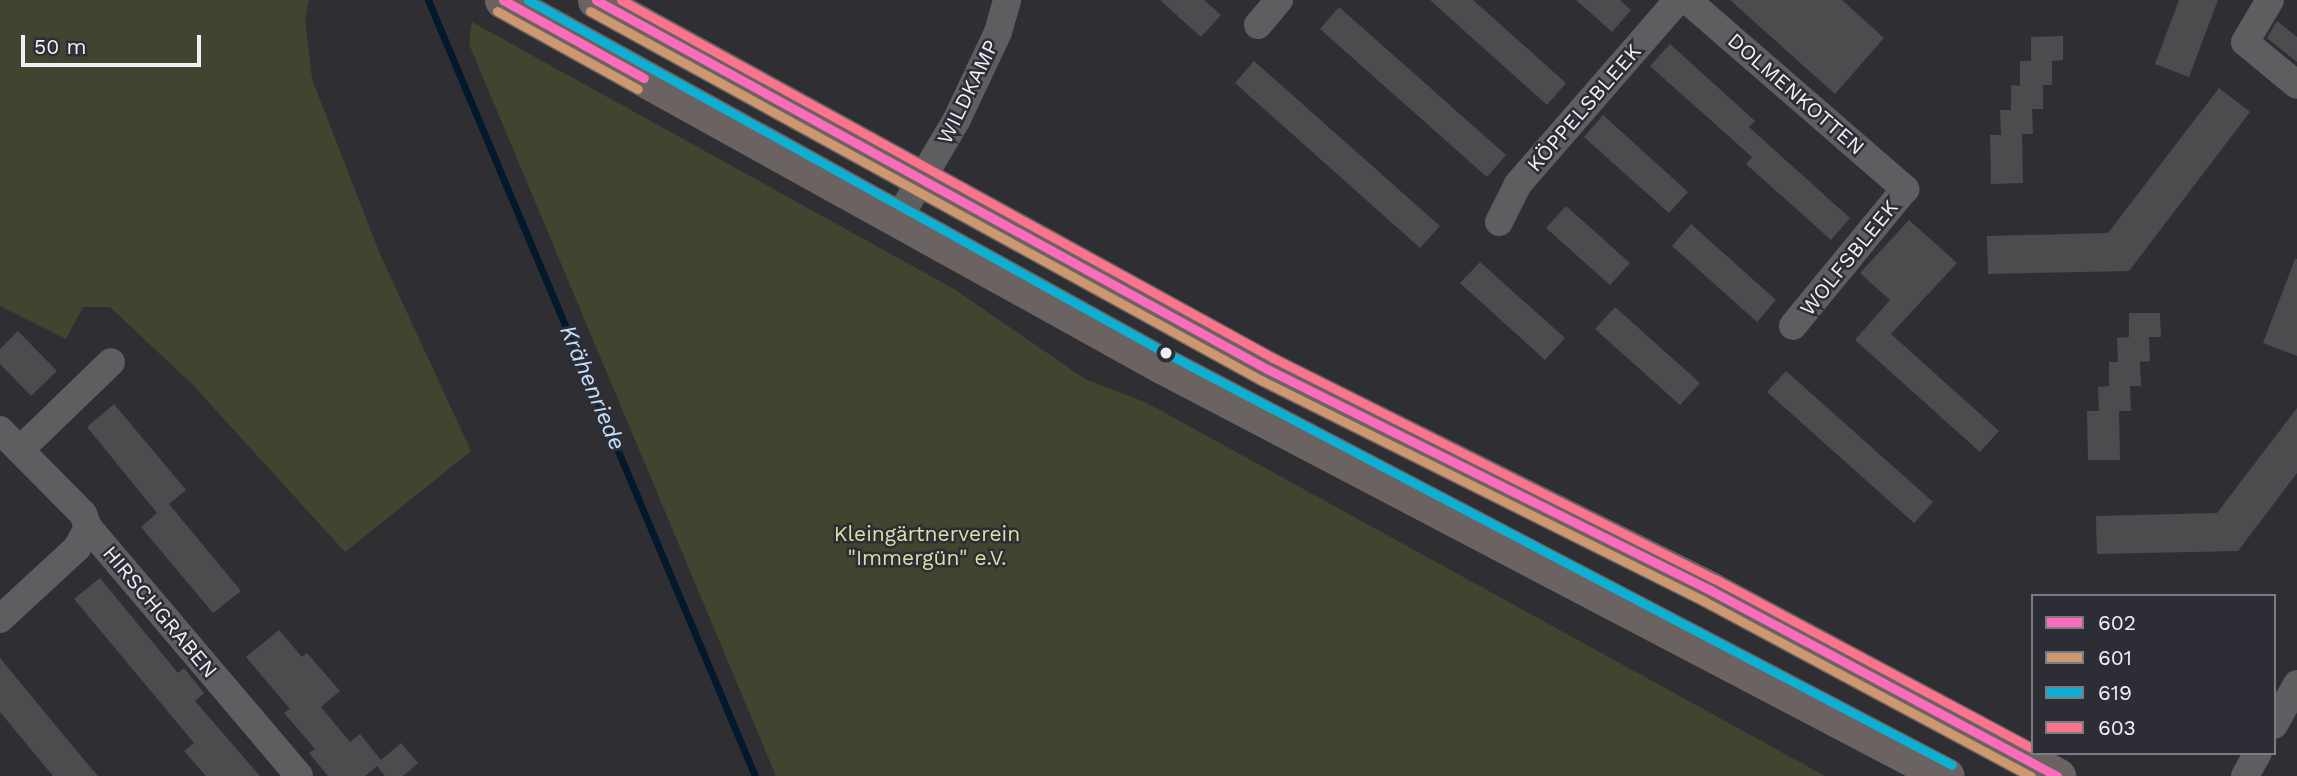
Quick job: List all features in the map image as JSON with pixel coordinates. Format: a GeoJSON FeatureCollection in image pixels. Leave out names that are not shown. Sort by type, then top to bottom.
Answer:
{"type":"FeatureCollection","features":[{"type":"Feature","properties":{"kind":"main road"},"geometry":{"type":"LineString","coordinates":[[503,0],[1384,485],[1946,776]]}},
{"type":"Feature","properties":{"kind":"main road"},"geometry":{"type":"LineString","coordinates":[[596,0],[1267,369],[1710,590],[2057,776]]}},
{"type":"Feature","properties":{"kind":"street","name":"WILDKAMP"},"geometry":{"type":"LineString","coordinates":[[898,219],[962,110],[998,32],[1007,0]]}},
{"type":"Feature","properties":{"kind":"street"},"geometry":{"type":"LineString","coordinates":[[1258,25],[1279,0]]}},
{"type":"Feature","properties":{"kind":"street","name":"KÖPPELSBLEEK"},"geometry":{"type":"LineString","coordinates":[[1499,222],[1518,184],[1678,0]]}},
{"type":"Feature","properties":{"kind":"street","name":"DOLMENKOTTEN"},"geometry":{"type":"LineString","coordinates":[[1687,0],[1905,189]]}},
{"type":"Feature","properties":{"kind":"street"},"geometry":{"type":"LineString","coordinates":[[2270,0],[2245,42],[2297,85]]}},
{"type":"Feature","properties":{"kind":"street","name":"WOLFSBLEEK"},"geometry":{"type":"LineString","coordinates":[[1793,327],[1905,189]]}},
{"type":"Feature","properties":{"kind":"street"},"geometry":{"type":"LineString","coordinates":[[21,449],[111,362]]}},
{"type":"Feature","properties":{"kind":"street","name":"HIRSCHGRABEN"},"geometry":{"type":"LineString","coordinates":[[0,430],[83,514],[88,527],[299,776]]}},
{"type":"Feature","properties":{"kind":"street"},"geometry":{"type":"LineString","coordinates":[[0,619],[77,548],[88,527]]}},
{"type":"Feature","properties":{"kind":"street"},"geometry":{"type":"LineString","coordinates":[[2276,721],[2297,684]]}},
{"type":"Feature","properties":{"kind":"green space"},"geometry":{"type":"Polygon","coordinates":[[[0,0],[309,0],[305,20],[312,79],[379,252],[471,451],[345,552],[193,385],[110,307],[83,307],[66,339],[0,306],[0,0]]]}},
{"type":"Feature","properties":{"kind":"green space","name":"Kleingärtnerverein \"Immergün\" e.V."},"geometry":{"type":"Polygon","coordinates":[[[472,22],[954,289],[1085,379],[1147,403],[1825,776],[776,776],[469,44],[472,22]]]}},
{"type":"Feature","properties":{"kind":"building"},"geometry":{"type":"Polygon","coordinates":[[[1160,0],[1204,0],[1221,15],[1201,37],[1160,0]]]}},
{"type":"Feature","properties":{"kind":"building"},"geometry":{"type":"Polygon","coordinates":[[[1430,0],[1473,0],[1566,83],[1547,105],[1430,0]]]}},
{"type":"Feature","properties":{"kind":"building"},"geometry":{"type":"Polygon","coordinates":[[[1576,0],[1620,0],[1631,10],[1612,32],[1576,0]]]}},
{"type":"Feature","properties":{"kind":"building"},"geometry":{"type":"Polygon","coordinates":[[[1730,0],[1842,0],[1884,38],[1835,94],[1730,0]]]}},
{"type":"Feature","properties":{"kind":"building"},"geometry":{"type":"Polygon","coordinates":[[[2179,0],[2218,0],[2189,77],[2155,64],[2179,0]]]}},
{"type":"Feature","properties":{"kind":"building"},"geometry":{"type":"Polygon","coordinates":[[[1339,7],[1506,155],[1487,177],[1320,29],[1339,7]]]}},
{"type":"Feature","properties":{"kind":"building"},"geometry":{"type":"Polygon","coordinates":[[[2277,21],[2297,37],[2297,62],[2267,38],[2277,21]]]}},
{"type":"Feature","properties":{"kind":"building"},"geometry":{"type":"Polygon","coordinates":[[[2063,36],[2063,60],[2052,61],[2052,85],[2043,85],[2043,109],[2032,109],[2033,134],[2022,134],[2023,183],[1991,184],[1990,135],[2001,135],[2000,110],[2011,110],[2011,85],[2020,86],[2020,61],[2031,61],[2031,37],[2063,36]]]}},
{"type":"Feature","properties":{"kind":"building"},"geometry":{"type":"Polygon","coordinates":[[[1670,44],[1755,121],[1749,127],[1850,218],[1831,240],[1746,164],[1752,157],[1650,66],[1670,44]]]}},
{"type":"Feature","properties":{"kind":"building"},"geometry":{"type":"Polygon","coordinates":[[[1254,61],[1440,226],[1420,248],[1235,83],[1254,61]]]}},
{"type":"Feature","properties":{"kind":"building"},"geometry":{"type":"Polygon","coordinates":[[[2219,88],[2250,112],[2129,271],[1988,274],[1987,236],[2108,233],[2219,88]]]}},
{"type":"Feature","properties":{"kind":"building"},"geometry":{"type":"Polygon","coordinates":[[[1603,115],[1688,192],[1669,213],[1584,137],[1603,115]]]}},
{"type":"Feature","properties":{"kind":"building"},"geometry":{"type":"Polygon","coordinates":[[[1566,206],[1630,263],[1610,285],[1546,228],[1566,206]]]}},
{"type":"Feature","properties":{"kind":"building"},"geometry":{"type":"Polygon","coordinates":[[[1909,220],[1957,263],[1891,334],[1999,431],[1980,452],[1855,340],[1890,300],[1860,273],[1909,220]]]}},
{"type":"Feature","properties":{"kind":"building"},"geometry":{"type":"Polygon","coordinates":[[[1691,224],[1776,300],[1757,322],[1672,246],[1691,224]]]}},
{"type":"Feature","properties":{"kind":"building"},"geometry":{"type":"Polygon","coordinates":[[[2297,259],[2297,356],[2263,343],[2297,259]]]}},
{"type":"Feature","properties":{"kind":"building"},"geometry":{"type":"Polygon","coordinates":[[[1480,262],[1565,338],[1545,360],[1460,283],[1480,262]]]}},
{"type":"Feature","properties":{"kind":"building"},"geometry":{"type":"Polygon","coordinates":[[[1615,307],[1700,383],[1680,405],[1595,329],[1615,307]]]}},
{"type":"Feature","properties":{"kind":"building"},"geometry":{"type":"Polygon","coordinates":[[[2129,313],[2160,313],[2161,337],[2149,337],[2150,361],[2140,362],[2141,386],[2130,386],[2131,411],[2119,411],[2120,460],[2088,460],[2087,411],[2099,411],[2098,387],[2109,386],[2109,362],[2118,362],[2117,338],[2129,337],[2129,313]]]}},
{"type":"Feature","properties":{"kind":"building"},"geometry":{"type":"Polygon","coordinates":[[[18,331],[57,371],[31,396],[0,364],[0,349],[18,331]]]}},
{"type":"Feature","properties":{"kind":"building"},"geometry":{"type":"Polygon","coordinates":[[[1786,371],[1933,502],[1914,523],[1767,392],[1786,371]]]}},
{"type":"Feature","properties":{"kind":"building"},"geometry":{"type":"Polygon","coordinates":[[[114,404],[186,490],[169,504],[241,591],[213,613],[141,527],[157,513],[87,427],[114,404]]]}},
{"type":"Feature","properties":{"kind":"building"},"geometry":{"type":"Polygon","coordinates":[[[2297,408],[2297,473],[2238,551],[2097,554],[2096,516],[2217,513],[2297,408]]]}},
{"type":"Feature","properties":{"kind":"building"},"geometry":{"type":"Polygon","coordinates":[[[100,578],[178,673],[184,668],[204,693],[195,701],[260,776],[206,776],[184,751],[194,743],[74,599],[100,578]]]}},
{"type":"Feature","properties":{"kind":"building"},"geometry":{"type":"Polygon","coordinates":[[[279,630],[302,657],[307,653],[340,691],[321,707],[350,742],[360,734],[381,760],[401,743],[418,763],[403,776],[385,776],[377,766],[365,776],[328,776],[309,753],[315,749],[284,713],[290,709],[246,657],[279,630]]]}},
{"type":"Feature","properties":{"kind":"building"},"geometry":{"type":"Polygon","coordinates":[[[0,658],[98,776],[53,776],[0,712],[0,658]]]}},
{"type":"Feature","properties":{"kind":"waterway","name":"Krähenriede"},"geometry":{"type":"LineString","coordinates":[[428,0],[755,776]]}},
{"type":"Feature","properties":{"kind":"transit line","name":"602"},"geometry":{"type":"LineString","coordinates":[[503,0],[644,78]]}},
{"type":"Feature","properties":{"kind":"transit line","name":"619"},"geometry":{"type":"LineString","coordinates":[[528,0],[1166,353],[1952,765]]}},
{"type":"Feature","properties":{"kind":"transit line","name":"602"},"geometry":{"type":"LineString","coordinates":[[596,0],[1267,369],[1710,590],[2057,776]]}},
{"type":"Feature","properties":{"kind":"transit line","name":"603"},"geometry":{"type":"LineString","coordinates":[[621,0],[1273,358],[1715,579],[2031,748]]}},
{"type":"Feature","properties":{"kind":"transit line","name":"601"},"geometry":{"type":"LineString","coordinates":[[497,11],[638,89]]}},
{"type":"Feature","properties":{"kind":"transit line","name":"601"},"geometry":{"type":"LineString","coordinates":[[590,11],[1261,380],[1704,601],[2031,776]]}}]}
